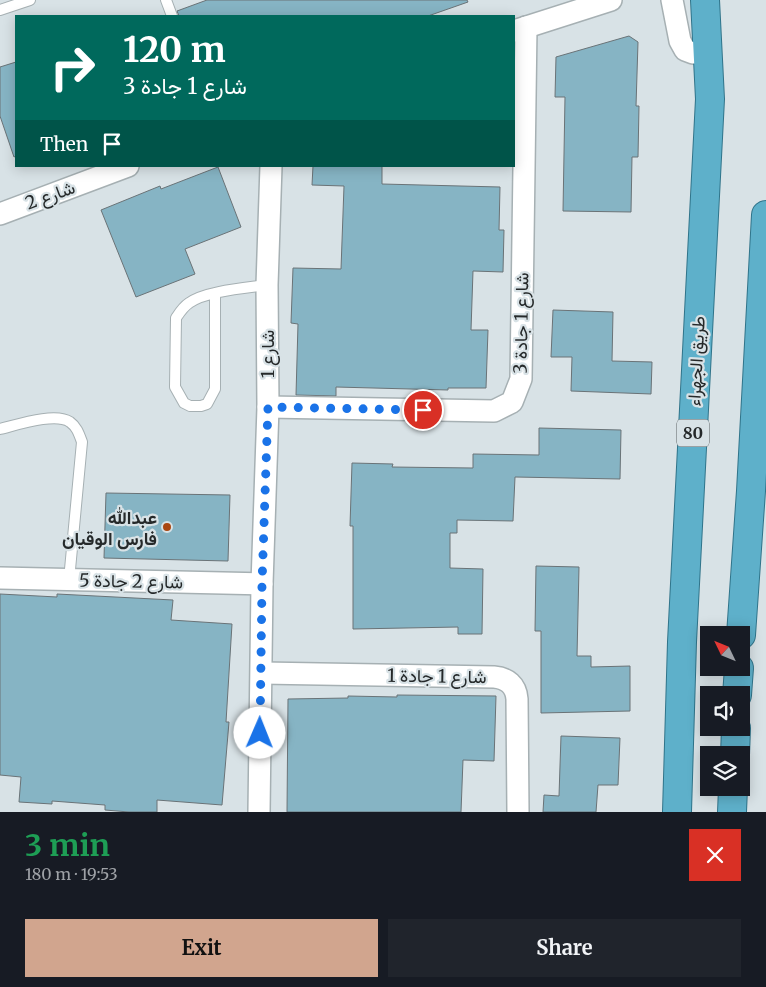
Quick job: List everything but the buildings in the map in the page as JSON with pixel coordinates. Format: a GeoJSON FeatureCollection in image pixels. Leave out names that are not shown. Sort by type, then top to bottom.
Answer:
{"type":"FeatureCollection","features":[{"type":"Feature","properties":{"kind":"highway","name":"طريق الجهراء"},"geometry":{"type":"LineString","coordinates":[[678,812],[682,642],[710,98],[705,0]]}},
{"type":"Feature","properties":{"kind":"highway"},"geometry":{"type":"LineString","coordinates":[[710,98],[720,0]]}},
{"type":"Feature","properties":{"kind":"highway"},"geometry":{"type":"LineString","coordinates":[[742,626],[758,491],[766,215]]}},
{"type":"Feature","properties":{"kind":"highway"},"geometry":{"type":"LineString","coordinates":[[732,812],[733,796]]}},
{"type":"Feature","properties":{"kind":"street"},"geometry":{"type":"LineString","coordinates":[[520,29],[611,0]]}},
{"type":"Feature","properties":{"kind":"street"},"geometry":{"type":"LineString","coordinates":[[672,0],[680,41],[685,50],[693,53],[708,53]]}},
{"type":"Feature","properties":{"kind":"street","name":"شارع 1 جادة 3"},"geometry":{"type":"LineString","coordinates":[[268,407],[494,411],[512,402],[521,379],[520,29]]}},
{"type":"Feature","properties":{"kind":"street","name":"شارع 2"},"geometry":{"type":"LineString","coordinates":[[0,214],[125,167]]}},
{"type":"Feature","properties":{"kind":"street","name":"شارع 1"},"geometry":{"type":"LineString","coordinates":[[259,812],[262,584],[268,407],[267,285],[271,167]]}},
{"type":"Feature","properties":{"kind":"street","name":"شارع 2 جادة 5"},"geometry":{"type":"LineString","coordinates":[[0,578],[262,584]]}},
{"type":"Feature","properties":{"kind":"street","name":"شارع 1 جادة 1"},"geometry":{"type":"LineString","coordinates":[[262,673],[494,677],[506,680],[514,688],[517,699],[518,812]]}},
{"type":"Feature","properties":{"kind":"lane"},"geometry":{"type":"LineString","coordinates":[[0,10],[30,0]]}},
{"type":"Feature","properties":{"kind":"lane"},"geometry":{"type":"LineString","coordinates":[[166,0],[172,15]]}},
{"type":"Feature","properties":{"kind":"lane"},"geometry":{"type":"LineString","coordinates":[[215,294],[215,389],[207,404],[190,406],[184,403],[175,387],[176,318],[189,302],[198,298],[215,294],[267,285]]}},
{"type":"Feature","properties":{"kind":"lane"},"geometry":{"type":"LineString","coordinates":[[0,428],[54,418],[68,421],[77,429],[82,442],[69,580]]}},
{"type":"Feature","properties":{"kind":"place","name":"عبدالله فارس الوقيان"},"geometry":{"type":"Point","coordinates":[167,527]}},
{"type":"Feature","properties":{"kind":"route"},"geometry":{"type":"LineString","coordinates":[[260,733],[262,584],[268,407],[423,410]]}}]}
